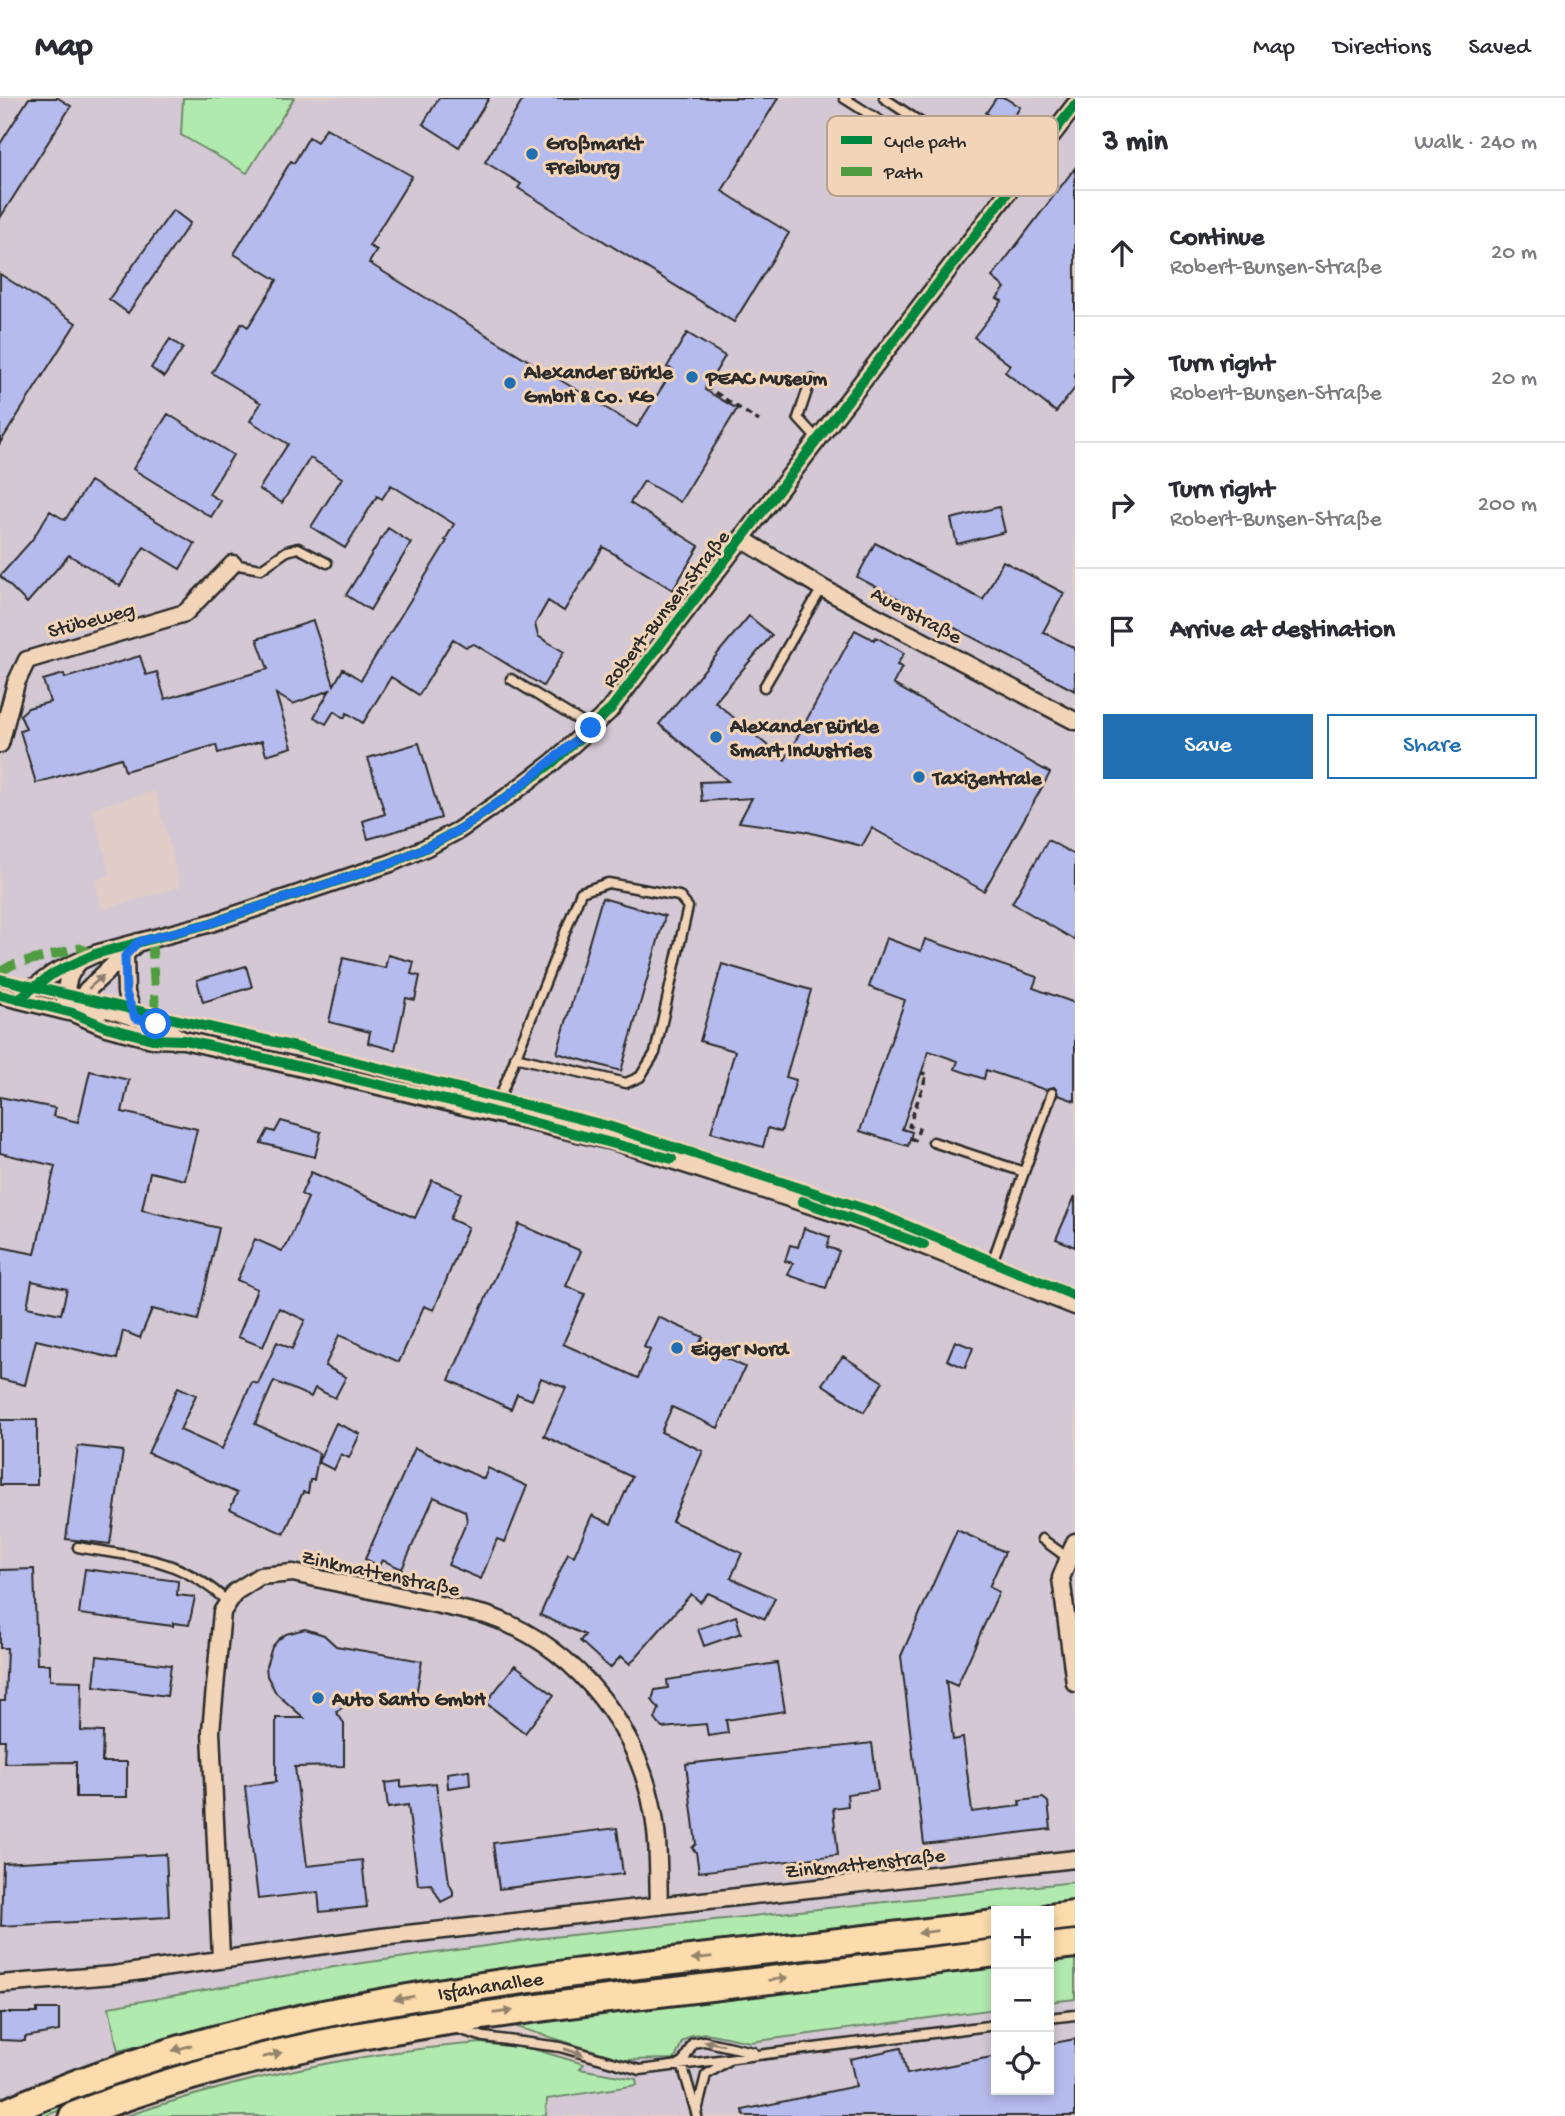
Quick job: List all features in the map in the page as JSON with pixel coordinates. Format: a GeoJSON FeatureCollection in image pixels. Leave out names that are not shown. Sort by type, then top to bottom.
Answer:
{"type":"FeatureCollection","features":[{"type":"Feature","properties":{"kind":"highway"},"geometry":{"type":"LineString","coordinates":[[1054,1917],[1075,1915]]}},
{"type":"Feature","properties":{"kind":"highway","name":"Isfahanallee"},"geometry":{"type":"LineString","coordinates":[[0,2115],[54,2092],[187,2047],[347,2009],[459,1989],[602,1970],[991,1925]]}},
{"type":"Feature","properties":{"kind":"highway"},"geometry":{"type":"LineString","coordinates":[[1054,1946],[1075,1944]]}},
{"type":"Feature","properties":{"kind":"highway","name":"Isfahanallee"},"geometry":{"type":"LineString","coordinates":[[73,2116],[212,2070],[309,2045],[436,2021],[991,1954]]}},
{"type":"Feature","properties":{"kind":"street","name":"Robert-Bunsen-Straße"},"geometry":{"type":"LineString","coordinates":[[1058,127],[1075,105]]}},
{"type":"Feature","properties":{"kind":"street","name":"Robert-Bunsen-Straße"},"geometry":{"type":"LineString","coordinates":[[18,999],[54,973],[80,961],[211,923],[391,863],[459,830],[507,797],[609,711],[1005,196]]}},
{"type":"Feature","properties":{"kind":"street","name":"Auerstraße"},"geometry":{"type":"LineString","coordinates":[[742,540],[822,588],[1075,721]]}},
{"type":"Feature","properties":{"kind":"street","name":"Stübeweg"},"geometry":{"type":"LineString","coordinates":[[0,744],[16,684],[27,660],[186,613],[233,564]]}},
{"type":"Feature","properties":{"kind":"street"},"geometry":{"type":"LineString","coordinates":[[70,1012],[88,990],[138,942]]}},
{"type":"Feature","properties":{"kind":"street"},"geometry":{"type":"LineString","coordinates":[[125,956],[126,993],[135,1018]]}},
{"type":"Feature","properties":{"kind":"street"},"geometry":{"type":"LineString","coordinates":[[70,1012],[65,985],[69,972],[80,961]]}},
{"type":"Feature","properties":{"kind":"street"},"geometry":{"type":"LineString","coordinates":[[0,995],[70,1012],[106,1027],[152,1039],[184,1040],[494,1112],[676,1160],[869,1224],[1075,1306]]}},
{"type":"Feature","properties":{"kind":"street"},"geometry":{"type":"LineString","coordinates":[[70,1012],[108,1009],[156,1024],[184,1040]]}},
{"type":"Feature","properties":{"kind":"street"},"geometry":{"type":"LineString","coordinates":[[1075,1542],[1060,1577],[1075,1683]]}},
{"type":"Feature","properties":{"kind":"street","name":"Zinkmattenstraße"},"geometry":{"type":"LineString","coordinates":[[228,1602],[235,1592],[260,1576],[293,1573],[486,1615],[512,1624],[542,1641],[596,1689],[614,1715],[636,1757],[656,1830],[659,1906]]}},
{"type":"Feature","properties":{"kind":"street"},"geometry":{"type":"LineString","coordinates":[[221,1958],[211,1731],[222,1612],[228,1602]]}},
{"type":"Feature","properties":{"kind":"street","name":"Zinkmattenstraße"},"geometry":{"type":"LineString","coordinates":[[0,1984],[113,1975],[221,1958],[1075,1860]]}},
{"type":"Feature","properties":{"kind":"lane"},"geometry":{"type":"LineString","coordinates":[[844,98],[872,116]]}},
{"type":"Feature","properties":{"kind":"lane"},"geometry":{"type":"LineString","coordinates":[[884,98],[911,116]]}},
{"type":"Feature","properties":{"kind":"lane"},"geometry":{"type":"LineString","coordinates":[[811,379],[799,418],[818,440]]}},
{"type":"Feature","properties":{"kind":"lane"},"geometry":{"type":"LineString","coordinates":[[233,564],[261,569],[287,551],[298,548],[327,563]]}},
{"type":"Feature","properties":{"kind":"lane"},"geometry":{"type":"LineString","coordinates":[[764,687],[795,640],[822,588]]}},
{"type":"Feature","properties":{"kind":"lane"},"geometry":{"type":"LineString","coordinates":[[511,679],[591,728]]}},
{"type":"Feature","properties":{"kind":"lane"},"geometry":{"type":"LineString","coordinates":[[494,1112],[515,1058],[581,892],[608,883],[679,896],[688,907],[654,1053],[640,1077],[626,1083],[515,1058]]}},
{"type":"Feature","properties":{"kind":"lane"},"geometry":{"type":"LineString","coordinates":[[989,1271],[1052,1093]]}},
{"type":"Feature","properties":{"kind":"lane"},"geometry":{"type":"LineString","coordinates":[[933,1142],[1024,1172]]}},
{"type":"Feature","properties":{"kind":"lane"},"geometry":{"type":"LineString","coordinates":[[1042,1539],[1068,1558]]}},
{"type":"Feature","properties":{"kind":"lane"},"geometry":{"type":"LineString","coordinates":[[78,1547],[174,1565],[204,1580],[228,1602]]}},
{"type":"Feature","properties":{"kind":"lane"},"geometry":{"type":"LineString","coordinates":[[1054,2017],[1075,2015]]}},
{"type":"Feature","properties":{"kind":"lane"},"geometry":{"type":"LineString","coordinates":[[436,2021],[484,2037],[560,2047],[640,2070],[991,2026]]}},
{"type":"Feature","properties":{"kind":"lane"},"geometry":{"type":"LineString","coordinates":[[697,2115],[682,2064],[693,2043],[704,2041],[759,2054]]}},
{"type":"Feature","properties":{"kind":"lane"},"geometry":{"type":"LineString","coordinates":[[697,2115],[699,2093],[706,2074],[720,2063],[746,2056]]}},
{"type":"Feature","properties":{"kind":"path"},"geometry":{"type":"LineString","coordinates":[[705,386],[758,421]]}},
{"type":"Feature","properties":{"kind":"path"},"geometry":{"type":"LineString","coordinates":[[910,1138],[915,1140],[919,1129],[909,1126],[927,1074],[921,1073]]}},
{"type":"Feature","properties":{"kind":"shaded area"},"geometry":{"type":"Polygon","coordinates":[[[0,98],[1075,98],[1075,1882],[543,1938],[334,1967],[109,2007],[118,2051],[0,2103],[0,98]],[[155,791],[92,808],[110,875],[94,880],[102,910],[181,887],[155,791]]]}},
{"type":"Feature","properties":{"kind":"shaded area"},"geometry":{"type":"Polygon","coordinates":[[[1075,1999],[1075,2116],[546,2116],[547,2099],[637,2085],[636,2079],[579,2069],[600,2052],[625,2060],[674,2059],[682,2042],[692,2035],[706,2033],[750,2042],[991,2010],[991,2095],[1054,2095],[1054,2001],[1075,1999]]]}},
{"type":"Feature","properties":{"kind":"green space"},"geometry":{"type":"Polygon","coordinates":[[[183,98],[294,98],[247,173],[181,135],[183,98]]]}},
{"type":"Feature","properties":{"kind":"green space"},"geometry":{"type":"Polygon","coordinates":[[[1075,1882],[1075,1902],[1042,1906],[991,1906],[991,1912],[534,1967],[368,1991],[118,2051],[109,2007],[334,1967],[543,1938],[1075,1882]]]}},
{"type":"Feature","properties":{"kind":"green space"},"geometry":{"type":"Polygon","coordinates":[[[991,1936],[991,1942],[662,1981],[68,2107],[45,2116],[21,2116],[197,2054],[460,1998],[991,1936]]]}},
{"type":"Feature","properties":{"kind":"green space"},"geometry":{"type":"Polygon","coordinates":[[[1075,1958],[1075,1999],[1054,2001],[1054,1960],[1075,1958]]]}},
{"type":"Feature","properties":{"kind":"green space"},"geometry":{"type":"Polygon","coordinates":[[[991,1967],[991,2010],[750,2042],[706,2033],[692,2035],[682,2042],[675,2059],[625,2060],[517,2027],[516,2020],[991,1967]]]}},
{"type":"Feature","properties":{"kind":"green space"},"geometry":{"type":"Polygon","coordinates":[[[481,2043],[533,2049],[584,2064],[580,2069],[636,2079],[637,2085],[547,2099],[546,2116],[126,2116],[213,2090],[301,2069],[391,2053],[481,2043]]]}},
{"type":"Feature","properties":{"kind":"building"},"geometry":{"type":"Polygon","coordinates":[[[29,98],[58,98],[71,106],[0,218],[0,144],[29,98]]]}},
{"type":"Feature","properties":{"kind":"building"},"geometry":{"type":"Polygon","coordinates":[[[439,98],[489,98],[459,147],[423,124],[439,98]]]}},
{"type":"Feature","properties":{"kind":"building"},"geometry":{"type":"Polygon","coordinates":[[[524,98],[778,98],[722,191],[789,233],[734,322],[518,188],[521,184],[485,162],[524,98]]]}},
{"type":"Feature","properties":{"kind":"building"},"geometry":{"type":"Polygon","coordinates":[[[996,98],[1005,98],[1020,107],[1015,116],[991,116],[986,113],[996,98]]]}},
{"type":"Feature","properties":{"kind":"building"},"geometry":{"type":"Polygon","coordinates":[[[326,128],[412,176],[369,246],[377,250],[369,263],[637,427],[673,370],[667,367],[687,333],[725,356],[705,390],[737,409],[680,502],[644,481],[630,503],[699,546],[673,590],[603,547],[564,611],[548,601],[535,624],[538,636],[564,652],[543,686],[474,644],[466,647],[453,639],[419,695],[391,677],[363,723],[347,713],[344,718],[334,711],[326,724],[314,717],[330,690],[293,704],[276,694],[292,747],[266,755],[262,741],[218,753],[216,745],[125,771],[121,758],[36,783],[20,731],[26,729],[20,715],[28,708],[50,702],[43,680],[64,674],[65,678],[140,656],[146,675],[157,672],[165,699],[268,669],[257,639],[313,621],[334,685],[343,669],[361,680],[447,541],[445,540],[454,524],[391,485],[382,499],[377,496],[345,548],[311,527],[342,478],[310,458],[282,503],[259,489],[288,444],[250,421],[261,403],[212,373],[242,323],[248,327],[277,280],[234,254],[291,161],[294,163],[309,137],[317,142],[326,128]]]}},
{"type":"Feature","properties":{"kind":"building"},"geometry":{"type":"Polygon","coordinates":[[[1075,168],[1075,388],[1056,412],[1005,372],[1010,365],[974,337],[1002,301],[997,298],[1005,288],[992,277],[1054,196],[1058,196],[1058,190],[1075,168]]]}},
{"type":"Feature","properties":{"kind":"building"},"geometry":{"type":"Polygon","coordinates":[[[173,210],[190,223],[128,313],[109,299],[173,210]]]}},
{"type":"Feature","properties":{"kind":"building"},"geometry":{"type":"Polygon","coordinates":[[[0,274],[76,323],[0,443],[0,274]]]}},
{"type":"Feature","properties":{"kind":"building"},"geometry":{"type":"Polygon","coordinates":[[[170,339],[183,348],[164,377],[151,368],[170,339]]]}},
{"type":"Feature","properties":{"kind":"building"},"geometry":{"type":"Polygon","coordinates":[[[168,414],[233,455],[209,494],[221,501],[211,517],[133,469],[168,414]]]}},
{"type":"Feature","properties":{"kind":"building"},"geometry":{"type":"Polygon","coordinates":[[[90,481],[195,544],[180,569],[144,547],[120,586],[69,555],[27,603],[0,576],[32,540],[50,511],[65,520],[90,481]]]}},
{"type":"Feature","properties":{"kind":"building"},"geometry":{"type":"Polygon","coordinates":[[[999,507],[1005,532],[957,544],[951,519],[999,507]]]}},
{"type":"Feature","properties":{"kind":"building"},"geometry":{"type":"Polygon","coordinates":[[[388,528],[411,543],[370,610],[346,595],[388,528]]]}},
{"type":"Feature","properties":{"kind":"building"},"geometry":{"type":"Polygon","coordinates":[[[875,543],[983,600],[1003,561],[1064,593],[1043,632],[1075,648],[1075,691],[857,577],[875,543]]]}},
{"type":"Feature","properties":{"kind":"building","name":"Taxizentrale"},"geometry":{"type":"Polygon","coordinates":[[[749,616],[772,635],[715,702],[785,760],[855,630],[874,640],[876,637],[904,653],[897,665],[902,667],[893,684],[1050,773],[984,891],[872,828],[862,846],[804,831],[739,822],[752,798],[702,801],[700,782],[728,781],[659,724],[749,616]]]}},
{"type":"Feature","properties":{"kind":"building"},"geometry":{"type":"Polygon","coordinates":[[[419,743],[441,818],[368,839],[363,821],[385,814],[368,758],[419,743]]]}},
{"type":"Feature","properties":{"kind":"building"},"geometry":{"type":"Polygon","coordinates":[[[1048,840],[1075,855],[1075,940],[1012,903],[1048,840]]]}},
{"type":"Feature","properties":{"kind":"building"},"geometry":{"type":"Polygon","coordinates":[[[602,898],[665,916],[621,1071],[557,1053],[602,898]]]}},
{"type":"Feature","properties":{"kind":"building"},"geometry":{"type":"Polygon","coordinates":[[[886,938],[921,951],[925,939],[1037,977],[1033,988],[1075,1003],[1075,1101],[1058,1095],[1054,1087],[1046,1090],[986,1070],[984,1079],[955,1069],[958,1061],[929,1051],[902,1129],[912,1132],[908,1146],[860,1131],[905,1000],[869,987],[886,938]]]}},
{"type":"Feature","properties":{"kind":"building"},"geometry":{"type":"Polygon","coordinates":[[[388,955],[414,962],[411,974],[420,976],[415,1000],[406,998],[395,1050],[368,1043],[370,1032],[329,1022],[343,958],[385,968],[388,955]]]}},
{"type":"Feature","properties":{"kind":"building"},"geometry":{"type":"Polygon","coordinates":[[[722,964],[811,990],[786,1077],[796,1080],[781,1132],[768,1128],[763,1147],[711,1132],[735,1051],[700,1041],[722,964]]]}},
{"type":"Feature","properties":{"kind":"building"},"geometry":{"type":"Polygon","coordinates":[[[246,966],[252,987],[203,1002],[197,980],[246,966]]]}},
{"type":"Feature","properties":{"kind":"building"},"geometry":{"type":"Polygon","coordinates":[[[90,1071],[129,1080],[122,1112],[197,1129],[185,1180],[150,1172],[142,1210],[219,1228],[198,1320],[152,1309],[140,1338],[123,1331],[117,1359],[36,1340],[25,1385],[0,1379],[0,1247],[35,1254],[55,1166],[0,1153],[0,1097],[55,1108],[53,1116],[78,1122],[90,1071]],[[32,1281],[27,1307],[61,1314],[67,1289],[32,1281]]]}},
{"type":"Feature","properties":{"kind":"building"},"geometry":{"type":"Polygon","coordinates":[[[281,1121],[321,1132],[315,1157],[261,1143],[268,1130],[275,1132],[281,1121]]]}},
{"type":"Feature","properties":{"kind":"building"},"geometry":{"type":"Polygon","coordinates":[[[311,1172],[415,1218],[432,1180],[461,1193],[450,1219],[468,1227],[434,1310],[424,1306],[399,1362],[339,1335],[325,1366],[346,1377],[335,1398],[315,1388],[311,1397],[274,1381],[255,1424],[319,1453],[314,1480],[310,1480],[308,1493],[303,1492],[284,1534],[230,1509],[237,1493],[148,1453],[178,1387],[196,1395],[180,1430],[222,1449],[252,1382],[258,1384],[277,1342],[292,1349],[305,1320],[279,1308],[263,1347],[238,1337],[257,1289],[237,1280],[255,1239],[282,1251],[287,1245],[308,1198],[301,1194],[311,1172]]]}},
{"type":"Feature","properties":{"kind":"building"},"geometry":{"type":"Polygon","coordinates":[[[1075,1196],[1075,1247],[1056,1239],[1075,1196]]]}},
{"type":"Feature","properties":{"kind":"building"},"geometry":{"type":"Polygon","coordinates":[[[519,1224],[581,1251],[566,1286],[585,1294],[563,1344],[638,1378],[650,1350],[644,1347],[658,1317],[703,1337],[698,1346],[745,1367],[718,1428],[672,1407],[661,1432],[703,1451],[672,1521],[742,1553],[731,1578],[775,1598],[765,1619],[708,1593],[700,1602],[691,1594],[630,1664],[621,1656],[610,1668],[580,1641],[585,1635],[540,1615],[568,1553],[574,1556],[592,1515],[611,1524],[632,1477],[544,1436],[566,1388],[541,1378],[532,1400],[517,1394],[511,1409],[449,1380],[519,1224]]]}},
{"type":"Feature","properties":{"kind":"building"},"geometry":{"type":"Polygon","coordinates":[[[804,1228],[830,1237],[827,1247],[839,1251],[826,1288],[788,1275],[793,1263],[785,1261],[790,1245],[798,1247],[804,1228]]]}},
{"type":"Feature","properties":{"kind":"building"},"geometry":{"type":"Polygon","coordinates":[[[955,1341],[973,1348],[965,1368],[947,1360],[955,1341]]]}},
{"type":"Feature","properties":{"kind":"building"},"geometry":{"type":"Polygon","coordinates":[[[843,1356],[883,1382],[864,1412],[822,1384],[843,1356]]]}},
{"type":"Feature","properties":{"kind":"building"},"geometry":{"type":"Polygon","coordinates":[[[0,1420],[37,1420],[37,1485],[0,1485],[0,1420]]]}},
{"type":"Feature","properties":{"kind":"building"},"geometry":{"type":"Polygon","coordinates":[[[336,1423],[360,1434],[349,1458],[341,1454],[334,1470],[318,1462],[336,1423]]]}},
{"type":"Feature","properties":{"kind":"building"},"geometry":{"type":"Polygon","coordinates":[[[78,1446],[123,1451],[110,1544],[66,1539],[78,1446]]]}},
{"type":"Feature","properties":{"kind":"building"},"geometry":{"type":"Polygon","coordinates":[[[415,1448],[484,1479],[488,1468],[527,1486],[505,1542],[497,1539],[481,1579],[448,1565],[467,1521],[465,1511],[434,1497],[402,1569],[382,1560],[379,1566],[365,1559],[415,1448]]]}},
{"type":"Feature","properties":{"kind":"building"},"geometry":{"type":"Polygon","coordinates":[[[957,1530],[1005,1552],[989,1587],[999,1592],[957,1686],[946,1681],[953,1740],[963,1738],[972,1812],[1020,1806],[1019,1801],[1043,1798],[1048,1802],[1051,1829],[924,1844],[901,1656],[957,1530]]]}},
{"type":"Feature","properties":{"kind":"building"},"geometry":{"type":"Polygon","coordinates":[[[34,1569],[37,1664],[50,1664],[50,1680],[82,1681],[81,1731],[103,1732],[102,1762],[127,1762],[127,1797],[76,1797],[76,1762],[4,1763],[5,1740],[0,1740],[0,1701],[5,1701],[7,1648],[0,1648],[0,1570],[34,1569]]]}},
{"type":"Feature","properties":{"kind":"building"},"geometry":{"type":"Polygon","coordinates":[[[85,1569],[178,1581],[177,1595],[195,1597],[189,1625],[173,1623],[173,1626],[79,1614],[85,1569]]]}},
{"type":"Feature","properties":{"kind":"building"},"geometry":{"type":"Polygon","coordinates":[[[736,1616],[741,1633],[704,1646],[698,1629],[736,1616]]]}},
{"type":"Feature","properties":{"kind":"building"},"geometry":{"type":"Polygon","coordinates":[[[305,1629],[324,1635],[336,1646],[422,1661],[414,1706],[358,1697],[336,1712],[344,1723],[344,1766],[295,1767],[307,1866],[362,1860],[367,1907],[320,1912],[318,1892],[258,1899],[245,1786],[276,1782],[276,1718],[304,1718],[276,1693],[267,1676],[266,1666],[272,1647],[278,1640],[286,1634],[305,1629]]]}},
{"type":"Feature","properties":{"kind":"building"},"geometry":{"type":"Polygon","coordinates":[[[97,1656],[171,1665],[167,1696],[94,1686],[97,1656]]]}},
{"type":"Feature","properties":{"kind":"building"},"geometry":{"type":"Polygon","coordinates":[[[777,1663],[785,1711],[726,1720],[728,1733],[708,1736],[706,1724],[662,1728],[655,1719],[659,1709],[652,1700],[655,1690],[668,1688],[667,1680],[777,1663]]]}},
{"type":"Feature","properties":{"kind":"building"},"geometry":{"type":"Polygon","coordinates":[[[515,1665],[554,1695],[525,1733],[486,1703],[515,1665]]]}},
{"type":"Feature","properties":{"kind":"building"},"geometry":{"type":"Polygon","coordinates":[[[872,1743],[878,1790],[847,1794],[848,1806],[833,1808],[838,1855],[699,1872],[696,1852],[692,1848],[696,1844],[686,1764],[872,1743]]]}},
{"type":"Feature","properties":{"kind":"building"},"geometry":{"type":"Polygon","coordinates":[[[469,1770],[470,1785],[448,1788],[447,1773],[469,1770]]]}},
{"type":"Feature","properties":{"kind":"building"},"geometry":{"type":"Polygon","coordinates":[[[401,1781],[401,1787],[436,1783],[449,1883],[453,1891],[453,1896],[441,1902],[431,1884],[418,1885],[408,1805],[388,1808],[385,1783],[401,1781]]]}},
{"type":"Feature","properties":{"kind":"building"},"geometry":{"type":"Polygon","coordinates":[[[617,1828],[623,1874],[499,1889],[493,1843],[617,1828]]]}},
{"type":"Feature","properties":{"kind":"building"},"geometry":{"type":"Polygon","coordinates":[[[166,1854],[169,1917],[1,1926],[3,1863],[166,1854]]]}},
{"type":"Feature","properties":{"kind":"building"},"geometry":{"type":"Polygon","coordinates":[[[37,2009],[59,2009],[59,2031],[25,2037],[25,2041],[0,2040],[0,2013],[37,2013],[37,2009]]]}},
{"type":"Feature","properties":{"kind":"building"},"geometry":{"type":"Polygon","coordinates":[[[1075,2039],[1075,2116],[744,2116],[743,2110],[856,2086],[850,2059],[901,2048],[907,2074],[991,2057],[991,2095],[1054,2095],[1054,2043],[1075,2039]]]}},
{"type":"Feature","properties":{"kind":"marked path"},"geometry":{"type":"LineString","coordinates":[[152,940],[156,1024],[152,1039]]}},
{"type":"Feature","properties":{"kind":"marked path"},"geometry":{"type":"LineString","coordinates":[[0,972],[12,965],[79,948],[95,954]]}},
{"type":"Feature","properties":{"kind":"cycle path"},"geometry":{"type":"LineString","coordinates":[[1058,127],[1075,105]]}},
{"type":"Feature","properties":{"kind":"cycle path"},"geometry":{"type":"LineString","coordinates":[[18,999],[54,973],[95,954],[211,923],[391,863],[425,848],[459,830],[552,763],[609,711],[1005,196]]}},
{"type":"Feature","properties":{"kind":"cycle path"},"geometry":{"type":"LineString","coordinates":[[0,979],[292,1046],[608,1126],[877,1213],[1075,1296]]}},
{"type":"Feature","properties":{"kind":"cycle path"},"geometry":{"type":"LineString","coordinates":[[0,995],[73,1013],[106,1027],[152,1039],[184,1040],[459,1103],[672,1159]]}},
{"type":"Feature","properties":{"kind":"cycle path"},"geometry":{"type":"LineString","coordinates":[[802,1201],[924,1245]]}},
{"type":"Feature","properties":{"kind":"place","name":"Großmarkt Freiburg"},"geometry":{"type":"Point","coordinates":[532,154]}},
{"type":"Feature","properties":{"kind":"place","name":"PEAC Museum"},"geometry":{"type":"Point","coordinates":[692,377]}},
{"type":"Feature","properties":{"kind":"place","name":"Alexander Bürkle GmbH & Co. KG"},"geometry":{"type":"Point","coordinates":[510,383]}},
{"type":"Feature","properties":{"kind":"place","name":"Alexander Bürkle Smart Industries"},"geometry":{"type":"Point","coordinates":[716,737]}},
{"type":"Feature","properties":{"kind":"place","name":"Taxizentrale"},"geometry":{"type":"Point","coordinates":[919,777]}},
{"type":"Feature","properties":{"kind":"place","name":"Eiger Nord"},"geometry":{"type":"Point","coordinates":[677,1348]}},
{"type":"Feature","properties":{"kind":"place","name":"Auto Santo GmbH"},"geometry":{"type":"Point","coordinates":[318,1698]}},
{"type":"Feature","properties":{"kind":"route"},"geometry":{"type":"LineString","coordinates":[[156,1024],[135,1018],[126,993],[125,956],[138,942],[211,923],[337,882],[425,848],[459,830],[507,797],[552,763],[591,728]]}}]}
